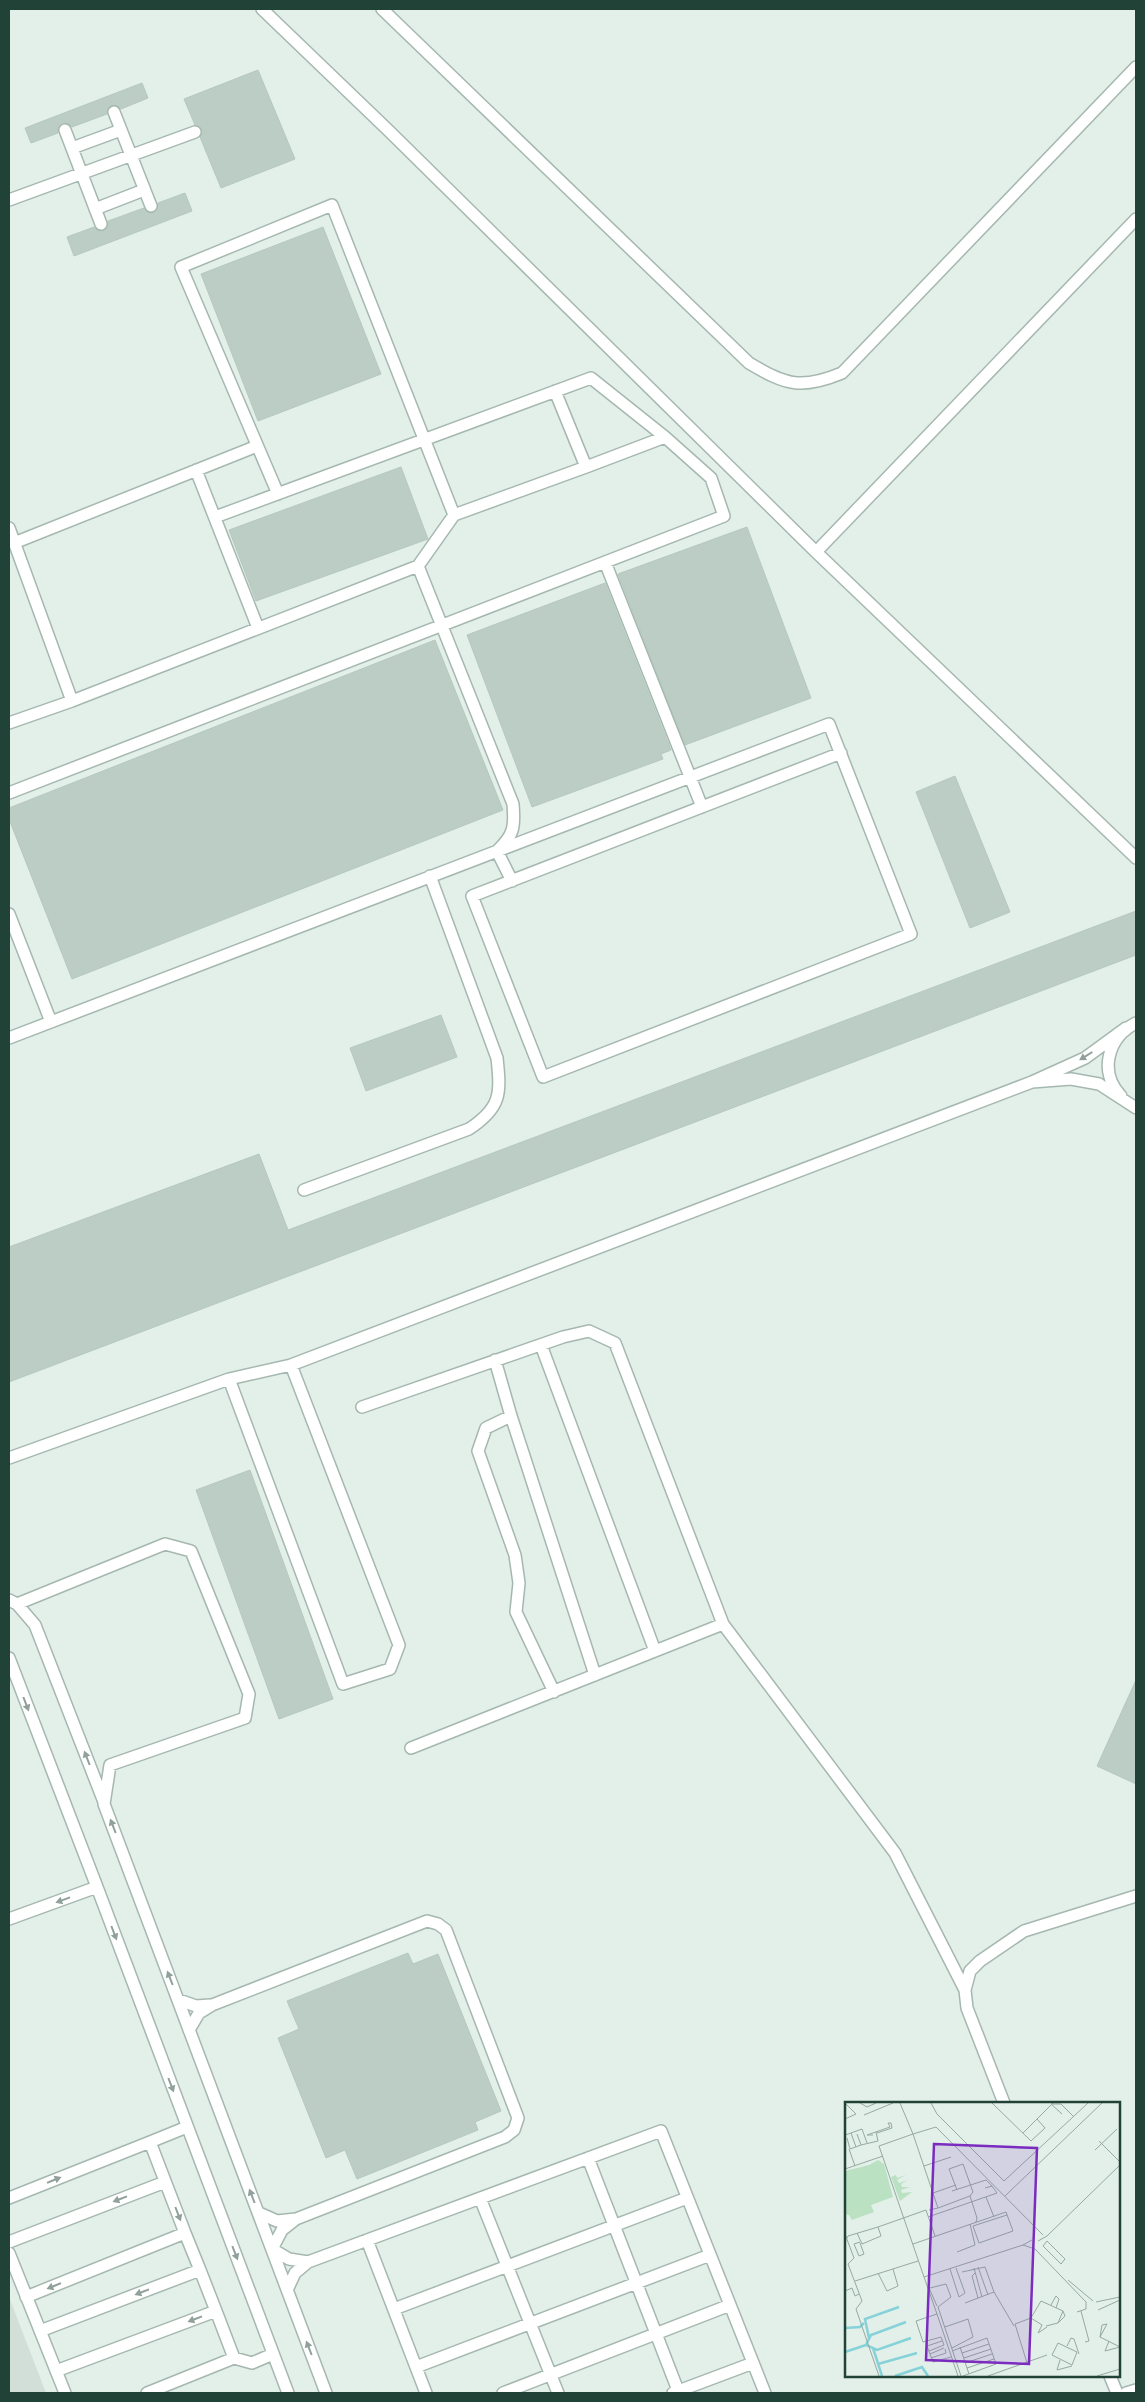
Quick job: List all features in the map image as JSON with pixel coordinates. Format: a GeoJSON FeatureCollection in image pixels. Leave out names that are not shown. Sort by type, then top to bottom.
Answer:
{"type":"FeatureCollection","features":[{"type":"Feature","properties":{"kind":"lane"},"geometry":{"type":"LineString","coordinates":[[262,9],[402,143],[816,552],[1136,858]]}},
{"type":"Feature","properties":{"kind":"lane"},"geometry":{"type":"LineString","coordinates":[[382,9],[749,363],[777,380],[799,384],[822,381],[842,373],[1136,67]]}},
{"type":"Feature","properties":{"kind":"lane"},"geometry":{"type":"LineString","coordinates":[[114,112],[151,206]]}},
{"type":"Feature","properties":{"kind":"lane"},"geometry":{"type":"LineString","coordinates":[[65,130],[101,224]]}},
{"type":"Feature","properties":{"kind":"lane"},"geometry":{"type":"LineString","coordinates":[[72,148],[121,130]]}},
{"type":"Feature","properties":{"kind":"lane"},"geometry":{"type":"LineString","coordinates":[[9,200],[195,132]]}},
{"type":"Feature","properties":{"kind":"lane"},"geometry":{"type":"LineString","coordinates":[[96,209],[144,190]]}},
{"type":"Feature","properties":{"kind":"lane"},"geometry":{"type":"LineString","coordinates":[[278,494],[181,267],[332,206],[454,515]]}},
{"type":"Feature","properties":{"kind":"lane"},"geometry":{"type":"LineString","coordinates":[[816,552],[1136,219]]}},
{"type":"Feature","properties":{"kind":"lane"},"geometry":{"type":"LineString","coordinates":[[9,793],[724,516],[711,478],[665,437],[591,378],[215,517]]}},
{"type":"Feature","properties":{"kind":"lane"},"geometry":{"type":"LineString","coordinates":[[555,391],[586,467]]}},
{"type":"Feature","properties":{"kind":"lane"},"geometry":{"type":"LineString","coordinates":[[9,723],[72,701],[418,566],[454,515],[665,437]]}},
{"type":"Feature","properties":{"kind":"lane"},"geometry":{"type":"LineString","coordinates":[[14,543],[257,446]]}},
{"type":"Feature","properties":{"kind":"lane"},"geometry":{"type":"LineString","coordinates":[[196,470],[258,628]]}},
{"type":"Feature","properties":{"kind":"lane"},"geometry":{"type":"LineString","coordinates":[[9,528],[72,701]]}},
{"type":"Feature","properties":{"kind":"lane"},"geometry":{"type":"LineString","coordinates":[[605,562],[702,807]]}},
{"type":"Feature","properties":{"kind":"lane"},"geometry":{"type":"LineString","coordinates":[[418,566],[513,804],[515,825],[508,841],[497,851]]}},
{"type":"Feature","properties":{"kind":"lane"},"geometry":{"type":"LineString","coordinates":[[9,1038],[829,724],[911,934],[543,1077],[472,896],[840,753]]}},
{"type":"Feature","properties":{"kind":"lane"},"geometry":{"type":"LineString","coordinates":[[497,851],[512,881]]}},
{"type":"Feature","properties":{"kind":"lane"},"geometry":{"type":"LineString","coordinates":[[304,1190],[469,1129],[486,1118],[495,1105],[499,1082],[497,1058],[430,876]]}},
{"type":"Feature","properties":{"kind":"lane"},"geometry":{"type":"LineString","coordinates":[[9,914],[51,1022]]}},
{"type":"Feature","properties":{"kind":"lane"},"geometry":{"type":"LineString","coordinates":[[9,1458],[229,1380],[291,1365],[1032,1082],[1085,1058],[1131,1025]]}},
{"type":"Feature","properties":{"kind":"lane"},"geometry":{"type":"LineString","coordinates":[[1131,1025],[1114,1040],[1108,1056],[1108,1074],[1115,1090],[1133,1106]]}},
{"type":"Feature","properties":{"kind":"lane"},"geometry":{"type":"LineString","coordinates":[[1032,1082],[1071,1079],[1099,1084],[1133,1106]]}},
{"type":"Feature","properties":{"kind":"lane"},"geometry":{"type":"LineString","coordinates":[[362,1407],[563,1337],[589,1331],[615,1343],[723,1624],[895,1853],[965,1990],[967,2008],[1004,2102]]}},
{"type":"Feature","properties":{"kind":"lane"},"geometry":{"type":"LineString","coordinates":[[541,1344],[655,1651]]}},
{"type":"Feature","properties":{"kind":"lane"},"geometry":{"type":"LineString","coordinates":[[495,1360],[511,1416],[595,1675]]}},
{"type":"Feature","properties":{"kind":"lane"},"geometry":{"type":"LineString","coordinates":[[229,1380],[344,1684],[390,1669],[399,1645],[291,1365]]}},
{"type":"Feature","properties":{"kind":"lane"},"geometry":{"type":"LineString","coordinates":[[511,1416],[486,1428],[478,1451],[515,1555],[519,1583],[516,1612],[554,1692]]}},
{"type":"Feature","properties":{"kind":"lane"},"geometry":{"type":"LineString","coordinates":[[104,1804],[110,1765],[245,1718],[249,1694],[191,1551],[165,1544],[13,1602],[35,1625],[326,2393]]}},
{"type":"Feature","properties":{"kind":"lane"},"geometry":{"type":"LineString","coordinates":[[411,1748],[723,1624]]}},
{"type":"Feature","properties":{"kind":"lane"},"geometry":{"type":"LineString","coordinates":[[9,1658],[288,2393]]}},
{"type":"Feature","properties":{"kind":"lane"},"geometry":{"type":"LineString","coordinates":[[9,1919],[97,1887]]}},
{"type":"Feature","properties":{"kind":"lane"},"geometry":{"type":"LineString","coordinates":[[965,1990],[970,1971],[980,1961],[1024,1931],[1136,1896]]}},
{"type":"Feature","properties":{"kind":"lane"},"geometry":{"type":"LineString","coordinates":[[190,2030],[200,2013],[212,2005],[427,1921],[438,1924],[446,1930],[518,2118],[514,2130],[505,2137],[296,2219],[278,2221],[259,2213]]}},
{"type":"Feature","properties":{"kind":"lane"},"geometry":{"type":"LineString","coordinates":[[178,2000],[196,2006],[212,2005]]}},
{"type":"Feature","properties":{"kind":"lane"},"geometry":{"type":"LineString","coordinates":[[9,2198],[187,2127]]}},
{"type":"Feature","properties":{"kind":"lane"},"geometry":{"type":"LineString","coordinates":[[287,2290],[295,2273],[308,2262],[661,2131],[765,2393]]}},
{"type":"Feature","properties":{"kind":"lane"},"geometry":{"type":"LineString","coordinates":[[150,2142],[234,2358]]}},
{"type":"Feature","properties":{"kind":"lane"},"geometry":{"type":"LineString","coordinates":[[588,2158],[637,2283],[677,2393],[753,2364]]}},
{"type":"Feature","properties":{"kind":"lane"},"geometry":{"type":"LineString","coordinates":[[9,2242],[165,2182]]}},
{"type":"Feature","properties":{"kind":"lane"},"geometry":{"type":"LineString","coordinates":[[480,2198],[558,2393]]}},
{"type":"Feature","properties":{"kind":"lane"},"geometry":{"type":"LineString","coordinates":[[394,2309],[687,2198]]}},
{"type":"Feature","properties":{"kind":"lane"},"geometry":{"type":"LineString","coordinates":[[272,2249],[282,2230],[296,2219]]}},
{"type":"Feature","properties":{"kind":"lane"},"geometry":{"type":"LineString","coordinates":[[26,2297],[185,2233]]}},
{"type":"Feature","properties":{"kind":"lane"},"geometry":{"type":"LineString","coordinates":[[367,2240],[426,2393]]}},
{"type":"Feature","properties":{"kind":"lane"},"geometry":{"type":"LineString","coordinates":[[272,2249],[289,2259],[308,2262]]}},
{"type":"Feature","properties":{"kind":"lane"},"geometry":{"type":"LineString","coordinates":[[9,2253],[65,2393]]}},
{"type":"Feature","properties":{"kind":"lane"},"geometry":{"type":"LineString","coordinates":[[416,2367],[710,2255]]}},
{"type":"Feature","properties":{"kind":"lane"},"geometry":{"type":"LineString","coordinates":[[40,2331],[200,2270]]}},
{"type":"Feature","properties":{"kind":"lane"},"geometry":{"type":"LineString","coordinates":[[503,2393],[730,2305]]}},
{"type":"Feature","properties":{"kind":"lane"},"geometry":{"type":"LineString","coordinates":[[56,2371],[216,2311]]}},
{"type":"Feature","properties":{"kind":"lane"},"geometry":{"type":"LineString","coordinates":[[147,2393],[234,2358],[252,2363],[273,2354]]}},
{"type":"Feature","properties":{"kind":"lane"},"geometry":{"type":"LineString","coordinates":[[1110,2377],[1116,2393]]}},
{"type":"Feature","properties":{"kind":"lane"},"geometry":{"type":"LineString","coordinates":[[1126,2393],[1136,2390]]}},
{"type":"Feature","properties":{"kind":"shaded area"},"geometry":{"type":"Polygon","coordinates":[[[9,2297],[46,2393],[9,2393],[9,2297]]]}},
{"type":"Feature","properties":{"kind":"building"},"geometry":{"type":"Polygon","coordinates":[[[258,70],[295,159],[221,188],[200,137],[202,129],[195,125],[184,99],[258,70]]]}},
{"type":"Feature","properties":{"kind":"building"},"geometry":{"type":"Polygon","coordinates":[[[142,83],[148,98],[121,109],[112,105],[108,108],[107,114],[72,127],[67,123],[62,123],[58,128],[58,133],[31,143],[25,128],[142,83]]]}},
{"type":"Feature","properties":{"kind":"building"},"geometry":{"type":"Polygon","coordinates":[[[185,193],[192,211],[74,256],[67,237],[94,227],[97,230],[103,231],[107,228],[108,221],[144,208],[147,212],[153,213],[157,210],[158,203],[185,193]]]}},
{"type":"Feature","properties":{"kind":"building"},"geometry":{"type":"Polygon","coordinates":[[[323,227],[381,374],[258,421],[201,274],[323,227]]]}},
{"type":"Feature","properties":{"kind":"building"},"geometry":{"type":"Polygon","coordinates":[[[401,467],[428,539],[256,601],[229,530],[401,467]]]}},
{"type":"Feature","properties":{"kind":"building"},"geometry":{"type":"Polygon","coordinates":[[[747,527],[811,698],[685,745],[618,574],[747,527]]]}},
{"type":"Feature","properties":{"kind":"building"},"geometry":{"type":"Polygon","coordinates":[[[605,583],[671,750],[661,754],[663,759],[532,807],[467,635],[605,583]]]}},
{"type":"Feature","properties":{"kind":"building"},"geometry":{"type":"Polygon","coordinates":[[[435,640],[503,810],[72,979],[9,819],[9,808],[435,640]]]}},
{"type":"Feature","properties":{"kind":"building"},"geometry":{"type":"Polygon","coordinates":[[[955,776],[1010,912],[970,928],[916,792],[955,776]]]}},
{"type":"Feature","properties":{"kind":"building"},"geometry":{"type":"Polygon","coordinates":[[[1136,911],[1136,955],[9,1382],[9,1247],[259,1154],[288,1230],[1136,911]]]}},
{"type":"Feature","properties":{"kind":"building"},"geometry":{"type":"Polygon","coordinates":[[[441,1015],[457,1057],[366,1091],[350,1048],[441,1015]]]}},
{"type":"Feature","properties":{"kind":"building"},"geometry":{"type":"Polygon","coordinates":[[[250,1470],[333,1699],[279,1719],[196,1490],[250,1470]]]}},
{"type":"Feature","properties":{"kind":"building"},"geometry":{"type":"Polygon","coordinates":[[[1136,1680],[1136,1784],[1097,1766],[1136,1680]]]}},
{"type":"Feature","properties":{"kind":"building"},"geometry":{"type":"Polygon","coordinates":[[[408,1953],[413,1964],[438,1954],[501,2111],[475,2122],[478,2130],[357,2179],[345,2150],[326,2158],[278,2038],[299,2029],[287,2001],[408,1953]]]}}]}
